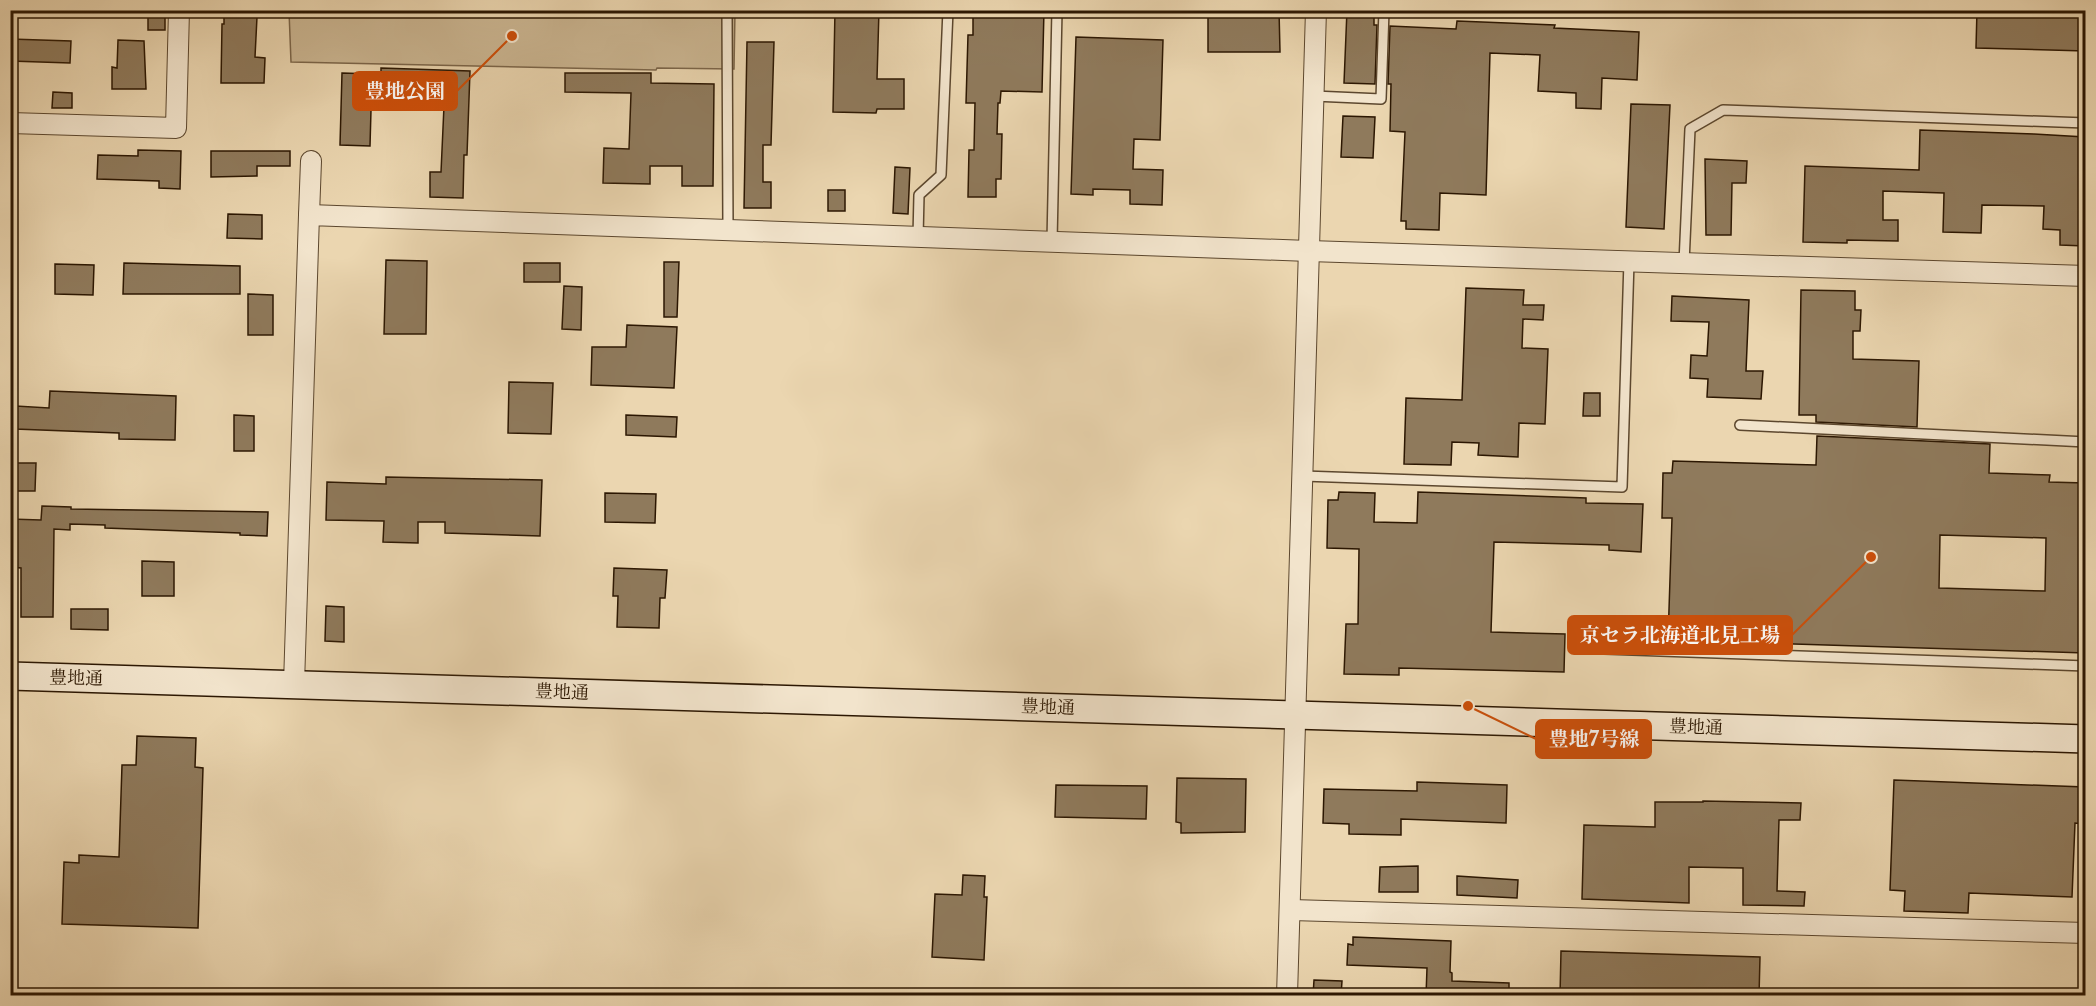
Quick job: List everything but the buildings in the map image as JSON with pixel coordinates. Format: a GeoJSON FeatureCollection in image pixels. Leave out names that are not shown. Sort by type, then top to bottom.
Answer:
{"type":"FeatureCollection","features":[{"type":"Feature","properties":{"kind":"main road","name":"豊地通"},"geometry":{"type":"LineString","coordinates":[[10,676],[2085,739]]}},
{"type":"Feature","properties":{"kind":"street"},"geometry":{"type":"LineString","coordinates":[[10,123],[176,128],[178,10]]}},
{"type":"Feature","properties":{"kind":"street"},"geometry":{"type":"LineString","coordinates":[[1287,996],[1316,10]]}},
{"type":"Feature","properties":{"kind":"street"},"geometry":{"type":"LineString","coordinates":[[294,684],[311,161]]}},
{"type":"Feature","properties":{"kind":"street"},"geometry":{"type":"LineString","coordinates":[[309,215],[2085,276]]}},
{"type":"Feature","properties":{"kind":"street"},"geometry":{"type":"LineString","coordinates":[[1291,909],[2085,933]]}},
{"type":"Feature","properties":{"kind":"lane"},"geometry":{"type":"LineString","coordinates":[[727,10],[728,230]]}},
{"type":"Feature","properties":{"kind":"lane"},"geometry":{"type":"LineString","coordinates":[[918,237],[919,195],[941,175],[948,10]]}},
{"type":"Feature","properties":{"kind":"lane"},"geometry":{"type":"LineString","coordinates":[[1052,242],[1057,10]]}},
{"type":"Feature","properties":{"kind":"lane"},"geometry":{"type":"LineString","coordinates":[[1314,96],[1381,99],[1384,10]]}},
{"type":"Feature","properties":{"kind":"lane"},"geometry":{"type":"LineString","coordinates":[[1684,263],[1690,129],[1723,110],[2085,123]]}},
{"type":"Feature","properties":{"kind":"lane"},"geometry":{"type":"LineString","coordinates":[[1303,476],[1622,487],[1629,261]]}},
{"type":"Feature","properties":{"kind":"lane"},"geometry":{"type":"LineString","coordinates":[[1740,426],[2085,442]]}},
{"type":"Feature","properties":{"kind":"lane"},"geometry":{"type":"LineString","coordinates":[[1576,648],[2085,666]]}},
{"type":"Feature","properties":{"kind":"shaded area"},"geometry":{"type":"Polygon","coordinates":[[[289,11],[735,11],[734,69],[657,68],[656,70],[291,62],[289,11]]]}},
{"type":"Feature","properties":{"kind":"place","name":"豊地公園"},"geometry":{"type":"Point","coordinates":[512,36]}},
{"type":"Feature","properties":{"kind":"place","name":"京セラ北海道北見工場"},"geometry":{"type":"Point","coordinates":[1871,557]}},
{"type":"Feature","properties":{"kind":"place","name":"豊地7号線"},"geometry":{"type":"Point","coordinates":[1468,706]}}]}
